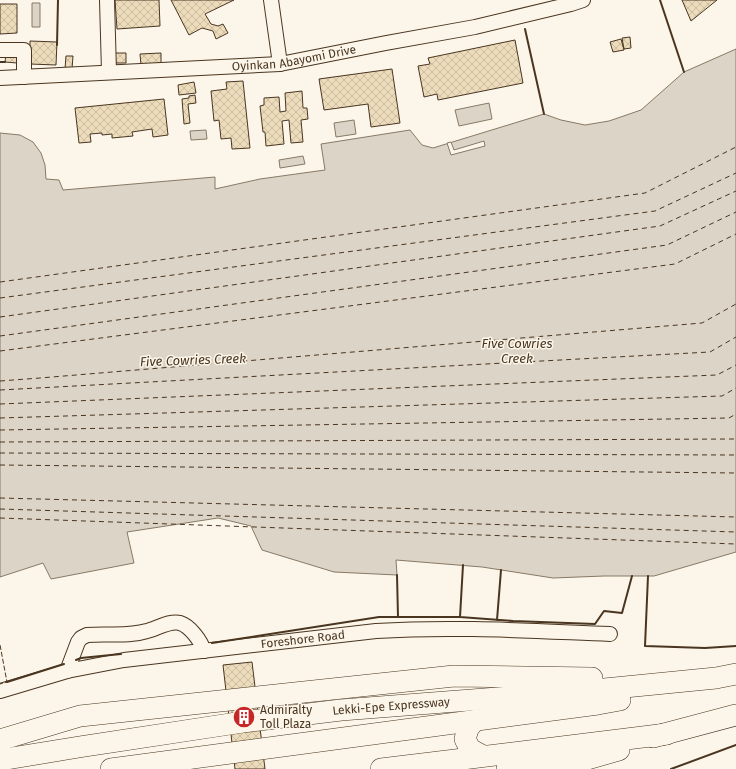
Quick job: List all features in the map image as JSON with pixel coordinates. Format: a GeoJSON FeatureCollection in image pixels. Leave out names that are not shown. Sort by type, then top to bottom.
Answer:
{"type":"FeatureCollection","features":[{"type":"Feature","properties":{"kind":"highway"},"geometry":{"type":"LineString","coordinates":[[0,740],[80,716],[454,676],[534,678],[726,676]]}},
{"type":"Feature","properties":{"kind":"highway"},"geometry":{"type":"LineString","coordinates":[[111,769],[598,704],[726,676]]}},
{"type":"Feature","properties":{"kind":"highway","name":"Lekki-Epe Expressway"},"geometry":{"type":"LineString","coordinates":[[0,760],[243,722],[333,711],[574,692],[726,676]]}},
{"type":"Feature","properties":{"kind":"highway"},"geometry":{"type":"LineString","coordinates":[[507,769],[584,755],[736,715]]}},
{"type":"Feature","properties":{"kind":"highway"},"geometry":{"type":"LineString","coordinates":[[474,721],[468,729],[465,740],[470,749],[483,756]]}},
{"type":"Feature","properties":{"kind":"highway"},"geometry":{"type":"LineString","coordinates":[[381,769],[667,734]]}},
{"type":"Feature","properties":{"kind":"highway"},"geometry":{"type":"LineString","coordinates":[[552,769],[642,743],[667,734]]}},
{"type":"Feature","properties":{"kind":"street"},"geometry":{"type":"LineString","coordinates":[[107,0],[109,72]]}},
{"type":"Feature","properties":{"kind":"street"},"geometry":{"type":"LineString","coordinates":[[271,0],[280,64]]}},
{"type":"Feature","properties":{"kind":"street","name":"Oyinkan Abayomi Drive"},"geometry":{"type":"LineString","coordinates":[[0,78],[280,64],[475,27],[583,0]]}},
{"type":"Feature","properties":{"kind":"street"},"geometry":{"type":"LineString","coordinates":[[0,50],[24,50],[24,77]]}},
{"type":"Feature","properties":{"kind":"street"},"geometry":{"type":"LineString","coordinates":[[67,671],[78,642],[81,638],[87,635],[138,633],[172,623],[178,623],[184,625],[192,633],[202,644],[204,651]]}},
{"type":"Feature","properties":{"kind":"street","name":"Foreshore Road"},"geometry":{"type":"LineString","coordinates":[[0,691],[67,671],[124,660],[376,631],[475,628],[610,634]]}},
{"type":"Feature","properties":{"kind":"water"},"geometry":{"type":"Polygon","coordinates":[[[32,3],[40,3],[40,27],[32,27],[32,3]]]}},
{"type":"Feature","properties":{"kind":"water","name":"Five Cowries Creek"},"geometry":{"type":"Polygon","coordinates":[[[736,49],[736,552],[654,576],[553,578],[482,567],[396,560],[397,575],[334,572],[262,550],[251,526],[218,518],[127,532],[134,563],[51,579],[43,563],[0,577],[0,133],[20,135],[33,142],[41,153],[45,165],[46,179],[59,180],[63,190],[215,177],[215,189],[260,179],[325,170],[321,144],[410,130],[422,145],[433,148],[544,114],[561,120],[585,125],[609,121],[641,110],[684,72],[736,49]]]}},
{"type":"Feature","properties":{"kind":"water"},"geometry":{"type":"Polygon","coordinates":[[[489,103],[492,119],[459,126],[455,110],[489,103]]]}},
{"type":"Feature","properties":{"kind":"water"},"geometry":{"type":"Polygon","coordinates":[[[354,120],[356,134],[336,137],[334,123],[354,120]]]}},
{"type":"Feature","properties":{"kind":"water"},"geometry":{"type":"Polygon","coordinates":[[[206,130],[207,139],[191,140],[190,131],[206,130]]]}},
{"type":"Feature","properties":{"kind":"water"},"geometry":{"type":"Polygon","coordinates":[[[303,156],[305,164],[280,168],[279,160],[303,156]]]}},
{"type":"Feature","properties":{"kind":"pier"},"geometry":{"type":"Polygon","coordinates":[[[484,141],[485,146],[451,155],[447,143],[451,142],[454,150],[484,141]]]}},
{"type":"Feature","properties":{"kind":"building"},"geometry":{"type":"Polygon","coordinates":[[[115,0],[159,0],[160,26],[117,29],[115,0]]]}},
{"type":"Feature","properties":{"kind":"building"},"geometry":{"type":"Polygon","coordinates":[[[171,0],[234,0],[205,14],[211,24],[218,26],[223,24],[228,33],[216,39],[213,31],[202,28],[189,35],[171,0]]]}},
{"type":"Feature","properties":{"kind":"building"},"geometry":{"type":"Polygon","coordinates":[[[682,0],[717,0],[691,21],[682,0]]]}},
{"type":"Feature","properties":{"kind":"building"},"geometry":{"type":"Polygon","coordinates":[[[0,4],[17,4],[17,33],[0,34],[0,4]]]}},
{"type":"Feature","properties":{"kind":"building"},"geometry":{"type":"Polygon","coordinates":[[[630,37],[631,48],[624,49],[622,38],[630,37]]]}},
{"type":"Feature","properties":{"kind":"building"},"geometry":{"type":"Polygon","coordinates":[[[621,39],[624,50],[613,52],[610,42],[621,39]]]}},
{"type":"Feature","properties":{"kind":"building"},"geometry":{"type":"Polygon","coordinates":[[[515,40],[523,83],[438,100],[437,94],[424,97],[418,66],[430,64],[428,58],[515,40]]]}},
{"type":"Feature","properties":{"kind":"building"},"geometry":{"type":"Polygon","coordinates":[[[30,41],[57,42],[56,65],[30,64],[30,41]]]}},
{"type":"Feature","properties":{"kind":"building"},"geometry":{"type":"Polygon","coordinates":[[[115,53],[126,53],[126,63],[115,63],[115,53]]]}},
{"type":"Feature","properties":{"kind":"building"},"geometry":{"type":"Polygon","coordinates":[[[161,53],[161,63],[141,65],[140,54],[161,53]]]}},
{"type":"Feature","properties":{"kind":"building"},"geometry":{"type":"Polygon","coordinates":[[[6,54],[17,54],[17,63],[5,62],[6,54]]]}},
{"type":"Feature","properties":{"kind":"building"},"geometry":{"type":"Polygon","coordinates":[[[66,56],[73,56],[72,69],[65,69],[66,56]]]}},
{"type":"Feature","properties":{"kind":"building"},"geometry":{"type":"Polygon","coordinates":[[[392,69],[400,123],[371,127],[368,104],[324,110],[319,79],[392,69]]]}},
{"type":"Feature","properties":{"kind":"building"},"geometry":{"type":"Polygon","coordinates":[[[243,81],[250,148],[232,149],[231,138],[221,139],[219,120],[214,121],[211,91],[227,89],[226,82],[243,81]]]}},
{"type":"Feature","properties":{"kind":"building"},"geometry":{"type":"Polygon","coordinates":[[[194,82],[196,93],[179,95],[178,85],[194,82]]]}},
{"type":"Feature","properties":{"kind":"building"},"geometry":{"type":"Polygon","coordinates":[[[302,91],[303,108],[307,108],[308,119],[301,120],[303,142],[291,143],[289,120],[282,121],[284,144],[266,146],[260,106],[264,105],[264,98],[279,97],[280,112],[286,111],[285,93],[302,91]]]}},
{"type":"Feature","properties":{"kind":"building"},"geometry":{"type":"Polygon","coordinates":[[[195,95],[196,103],[188,104],[190,123],[184,124],[182,99],[195,95]]]}},
{"type":"Feature","properties":{"kind":"building"},"geometry":{"type":"Polygon","coordinates":[[[164,99],[168,135],[153,137],[152,129],[132,132],[133,136],[112,138],[112,134],[90,134],[91,142],[79,143],[75,108],[164,99]]]}},
{"type":"Feature","properties":{"kind":"building","name":"Admiralty Toll Plaza"},"geometry":{"type":"Polygon","coordinates":[[[252,662],[265,769],[235,769],[223,665],[252,662]]]}},
{"type":"Feature","properties":{"kind":"ferry route"},"geometry":{"type":"LineString","coordinates":[[0,282],[645,193],[736,147]]}},
{"type":"Feature","properties":{"kind":"ferry route"},"geometry":{"type":"LineString","coordinates":[[0,298],[655,211],[736,173]]}},
{"type":"Feature","properties":{"kind":"ferry route"},"geometry":{"type":"LineString","coordinates":[[0,317],[660,226],[736,191]]}},
{"type":"Feature","properties":{"kind":"ferry route"},"geometry":{"type":"LineString","coordinates":[[0,336],[667,245],[736,212]]}},
{"type":"Feature","properties":{"kind":"ferry route"},"geometry":{"type":"LineString","coordinates":[[0,351],[675,264],[736,234]]}},
{"type":"Feature","properties":{"kind":"ferry route"},"geometry":{"type":"LineString","coordinates":[[0,381],[702,323],[736,304]]}},
{"type":"Feature","properties":{"kind":"ferry route"},"geometry":{"type":"LineString","coordinates":[[0,390],[710,352],[736,337]]}},
{"type":"Feature","properties":{"kind":"ferry route"},"geometry":{"type":"LineString","coordinates":[[0,404],[717,375],[736,365]]}},
{"type":"Feature","properties":{"kind":"ferry route"},"geometry":{"type":"LineString","coordinates":[[0,418],[722,396],[736,388]]}},
{"type":"Feature","properties":{"kind":"ferry route"},"geometry":{"type":"LineString","coordinates":[[0,430],[729,418],[736,414]]}},
{"type":"Feature","properties":{"kind":"ferry route"},"geometry":{"type":"LineString","coordinates":[[0,442],[736,439]]}},
{"type":"Feature","properties":{"kind":"ferry route"},"geometry":{"type":"LineString","coordinates":[[0,453],[736,455]]}},
{"type":"Feature","properties":{"kind":"ferry route"},"geometry":{"type":"LineString","coordinates":[[0,465],[736,473]]}},
{"type":"Feature","properties":{"kind":"ferry route"},"geometry":{"type":"LineString","coordinates":[[0,498],[736,517]]}},
{"type":"Feature","properties":{"kind":"ferry route"},"geometry":{"type":"LineString","coordinates":[[0,509],[736,532]]}},
{"type":"Feature","properties":{"kind":"ferry route"},"geometry":{"type":"LineString","coordinates":[[0,518],[736,544]]}},
{"type":"Feature","properties":{"kind":"fence"},"geometry":{"type":"LineString","coordinates":[[0,645],[7,682],[0,684]]}},
{"type":"Feature","properties":{"kind":"wall"},"geometry":{"type":"LineString","coordinates":[[57,45],[58,0]]}},
{"type":"Feature","properties":{"kind":"wall"},"geometry":{"type":"LineString","coordinates":[[660,0],[684,72]]}},
{"type":"Feature","properties":{"kind":"wall"},"geometry":{"type":"LineString","coordinates":[[525,29],[544,114]]}},
{"type":"Feature","properties":{"kind":"wall"},"geometry":{"type":"LineString","coordinates":[[0,62],[5,62]]}},
{"type":"Feature","properties":{"kind":"wall"},"geometry":{"type":"LineString","coordinates":[[460,617],[463,565]]}},
{"type":"Feature","properties":{"kind":"wall"},"geometry":{"type":"LineString","coordinates":[[497,620],[501,570]]}},
{"type":"Feature","properties":{"kind":"wall"},"geometry":{"type":"LineString","coordinates":[[397,575],[398,617]]}},
{"type":"Feature","properties":{"kind":"wall"},"geometry":{"type":"LineString","coordinates":[[212,643],[379,617],[460,617],[513,621],[595,624],[604,611],[622,613],[632,576]]}},
{"type":"Feature","properties":{"kind":"wall"},"geometry":{"type":"LineString","coordinates":[[648,576],[645,646],[705,648],[736,646]]}},
{"type":"Feature","properties":{"kind":"wall"},"geometry":{"type":"LineString","coordinates":[[76,660],[81,658],[121,654]]}},
{"type":"Feature","properties":{"kind":"wall"},"geometry":{"type":"LineString","coordinates":[[7,682],[64,664]]}},
{"type":"Feature","properties":{"kind":"wall"},"geometry":{"type":"LineString","coordinates":[[671,769],[736,745]]}},
{"type":"Feature","properties":{"kind":"place","name":"Admiralty Toll Plaza"},"geometry":{"type":"Point","coordinates":[244,717]}}]}
